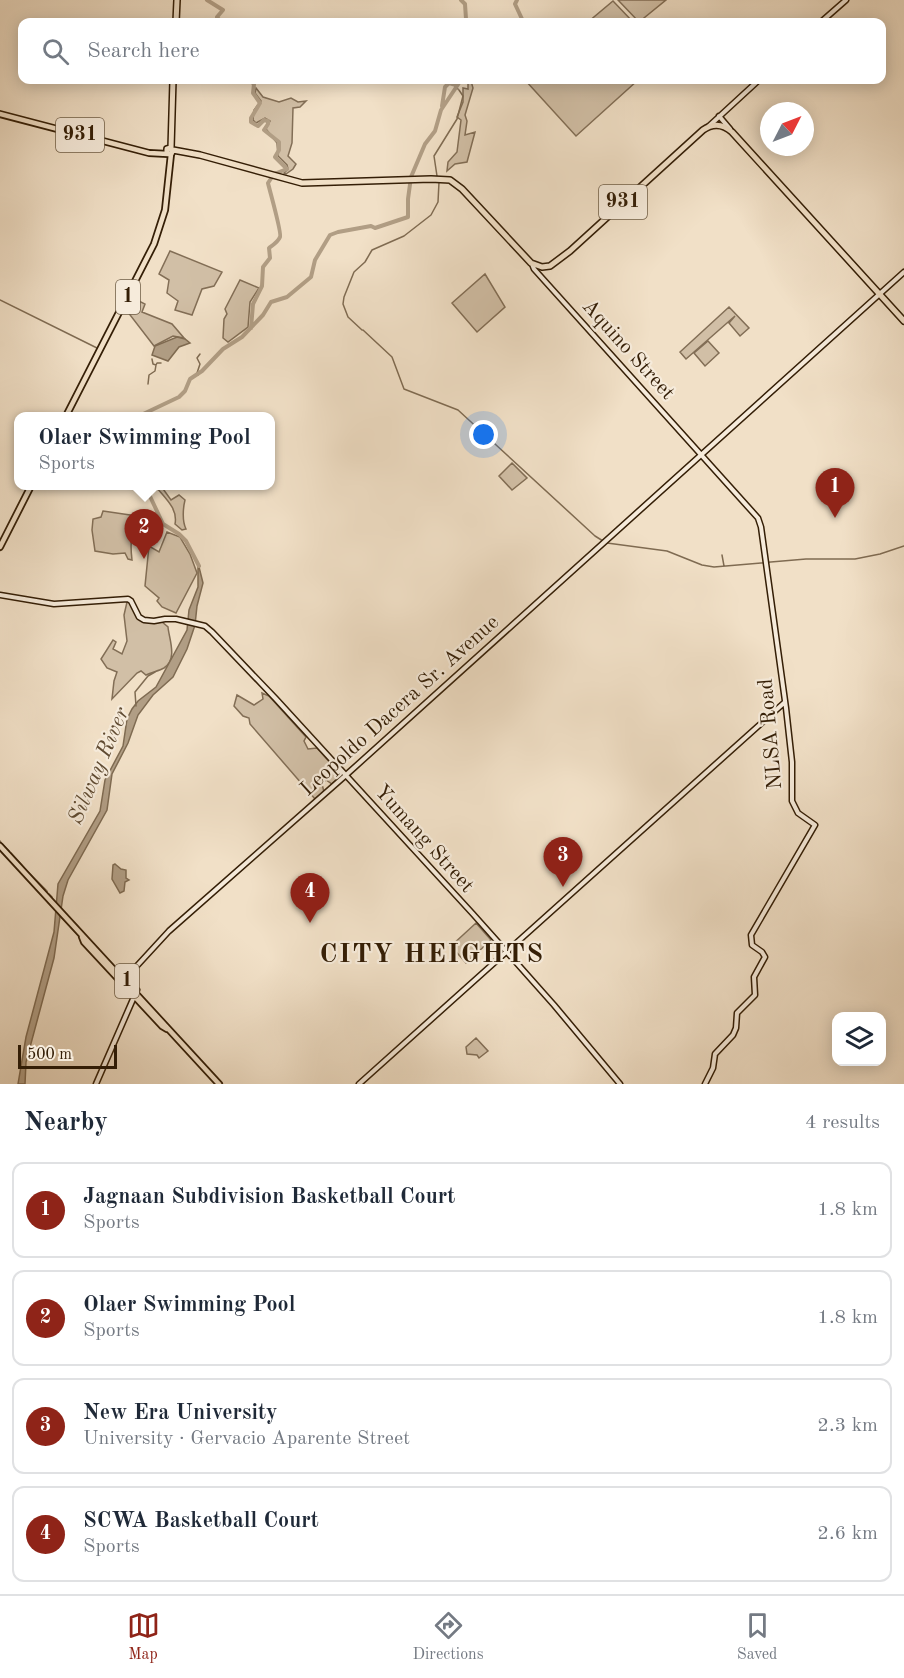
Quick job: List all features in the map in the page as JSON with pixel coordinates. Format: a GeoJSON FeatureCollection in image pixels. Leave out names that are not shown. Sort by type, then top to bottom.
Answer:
{"type":"FeatureCollection","features":[{"type":"Feature","properties":{"kind":"highway"},"geometry":{"type":"LineString","coordinates":[[176,18],[177,0]]}},
{"type":"Feature","properties":{"kind":"highway","name":"1"},"geometry":{"type":"LineString","coordinates":[[167,152],[171,133],[173,84]]}},
{"type":"Feature","properties":{"kind":"highway"},"geometry":{"type":"LineString","coordinates":[[709,127],[721,126],[731,130],[904,321]]}},
{"type":"Feature","properties":{"kind":"highway","name":"931"},"geometry":{"type":"LineString","coordinates":[[167,152],[178,149],[307,184],[450,180],[457,183],[532,264],[545,267],[556,262],[709,127]]}},
{"type":"Feature","properties":{"kind":"main road"},"geometry":{"type":"LineString","coordinates":[[826,18],[846,0]]}},
{"type":"Feature","properties":{"kind":"main road"},"geometry":{"type":"LineString","coordinates":[[709,127],[755,84]]}},
{"type":"Feature","properties":{"kind":"main road","name":"931"},"geometry":{"type":"LineString","coordinates":[[0,114],[167,152]]}},
{"type":"Feature","properties":{"kind":"main road"},"geometry":{"type":"LineString","coordinates":[[719,116],[731,130]]}},
{"type":"Feature","properties":{"kind":"main road"},"geometry":{"type":"LineString","coordinates":[[167,152],[168,161]]}},
{"type":"Feature","properties":{"kind":"main road","name":"1"},"geometry":{"type":"LineString","coordinates":[[69,412],[154,244],[165,210],[169,171],[167,152]]}},
{"type":"Feature","properties":{"kind":"main road","name":"1"},"geometry":{"type":"LineString","coordinates":[[167,152],[169,171]]}},
{"type":"Feature","properties":{"kind":"main road","name":"Aquino Street"},"geometry":{"type":"LineString","coordinates":[[532,264],[536,272],[702,455]]}},
{"type":"Feature","properties":{"kind":"main road","name":"Leopoldo Dacera Sr. Avenue"},"geometry":{"type":"LineString","coordinates":[[123,980],[169,931],[222,887],[346,776],[904,272]]}},
{"type":"Feature","properties":{"kind":"main road","name":"NLSA Road"},"geometry":{"type":"LineString","coordinates":[[702,455],[759,519],[767,562],[785,702],[792,762],[792,801],[797,811],[815,825],[751,935],[752,945],[765,957],[754,977],[755,993],[737,1013],[735,1032],[714,1056],[713,1068],[705,1084]]}},
{"type":"Feature","properties":{"kind":"main road"},"geometry":{"type":"LineString","coordinates":[[0,547],[29,490]]}},
{"type":"Feature","properties":{"kind":"main road","name":"Yumang Street"},"geometry":{"type":"LineString","coordinates":[[0,595],[54,604],[128,599],[139,617],[144,620],[172,619],[205,626],[507,952],[620,1084]]}},
{"type":"Feature","properties":{"kind":"main road"},"geometry":{"type":"LineString","coordinates":[[359,1084],[785,702]]}},
{"type":"Feature","properties":{"kind":"main road","name":"1"},"geometry":{"type":"LineString","coordinates":[[0,846],[168,1029]]}},
{"type":"Feature","properties":{"kind":"main road","name":"1"},"geometry":{"type":"LineString","coordinates":[[83,936],[88,938],[123,980],[219,1084]]}},
{"type":"Feature","properties":{"kind":"main road"},"geometry":{"type":"LineString","coordinates":[[96,1084],[135,993]]}},
{"type":"Feature","properties":{"kind":"shaded area"},"geometry":{"type":"Polygon","coordinates":[[[618,0],[666,0],[644,18],[635,18],[618,0]]]}},
{"type":"Feature","properties":{"kind":"shaded area"},"geometry":{"type":"Polygon","coordinates":[[[613,1],[629,18],[593,18],[613,1]]]}},
{"type":"Feature","properties":{"kind":"shaded area"},"geometry":{"type":"Polygon","coordinates":[[[468,84],[472,84],[473,88],[465,115],[467,121],[465,135],[475,132],[467,162],[455,164],[447,171],[448,162],[457,152],[461,120],[457,117],[463,102],[463,88],[468,89],[468,84]]]}},
{"type":"Feature","properties":{"kind":"shaded area"},"geometry":{"type":"Polygon","coordinates":[[[529,84],[634,84],[576,136],[529,84]]]}},
{"type":"Feature","properties":{"kind":"shaded area"},"geometry":{"type":"Polygon","coordinates":[[[256,88],[263,97],[279,102],[291,98],[298,102],[306,101],[300,107],[293,108],[292,143],[288,156],[296,164],[286,174],[284,173],[288,169],[287,165],[278,156],[277,143],[266,129],[270,121],[265,118],[256,123],[253,120],[254,110],[261,101],[255,93],[256,88]]]}},
{"type":"Feature","properties":{"kind":"shaded area"},"geometry":{"type":"Polygon","coordinates":[[[170,251],[222,272],[214,286],[202,289],[192,315],[175,310],[178,301],[167,293],[169,280],[159,274],[170,251]]]}},
{"type":"Feature","properties":{"kind":"shaded area"},"geometry":{"type":"Polygon","coordinates":[[[485,274],[505,307],[477,332],[452,303],[485,274]]]}},
{"type":"Feature","properties":{"kind":"shaded area"},"geometry":{"type":"Polygon","coordinates":[[[240,280],[259,288],[250,302],[248,327],[228,342],[223,338],[224,319],[227,314],[225,309],[240,280]]]}},
{"type":"Feature","properties":{"kind":"shaded area"},"geometry":{"type":"Polygon","coordinates":[[[133,298],[145,304],[142,312],[172,324],[184,338],[173,336],[154,346],[127,311],[133,298]]]}},
{"type":"Feature","properties":{"kind":"shaded area"},"geometry":{"type":"Polygon","coordinates":[[[729,307],[749,328],[740,336],[729,323],[735,316],[686,359],[680,352],[729,307]]]}},
{"type":"Feature","properties":{"kind":"shaded area"},"geometry":{"type":"Polygon","coordinates":[[[177,337],[190,343],[179,347],[168,361],[152,355],[155,346],[177,337]]]}},
{"type":"Feature","properties":{"kind":"shaded area"},"geometry":{"type":"Polygon","coordinates":[[[708,341],[719,353],[705,366],[694,353],[708,341]]]}},
{"type":"Feature","properties":{"kind":"shaded area"},"geometry":{"type":"Polygon","coordinates":[[[512,463],[527,478],[512,490],[499,476],[512,463]]]}},
{"type":"Feature","properties":{"kind":"shaded area"},"geometry":{"type":"Polygon","coordinates":[[[159,490],[164,490],[171,500],[179,495],[185,500],[183,514],[186,529],[182,530],[175,524],[175,514],[159,490]]]}},
{"type":"Feature","properties":{"kind":"shaded area"},"geometry":{"type":"Polygon","coordinates":[[[103,511],[137,516],[147,521],[137,528],[132,537],[132,560],[128,559],[125,553],[95,551],[93,519],[101,517],[103,511]]]}},
{"type":"Feature","properties":{"kind":"shaded area"},"geometry":{"type":"Polygon","coordinates":[[[167,532],[180,537],[197,573],[176,613],[162,607],[157,601],[159,598],[145,586],[149,546],[159,552],[167,532]]]}},
{"type":"Feature","properties":{"kind":"shaded area"},"geometry":{"type":"Polygon","coordinates":[[[198,563],[203,583],[195,625],[187,649],[173,677],[153,695],[138,715],[128,743],[112,774],[107,810],[68,880],[63,896],[54,958],[26,1062],[25,1084],[18,1084],[26,1037],[54,932],[58,884],[100,811],[105,780],[123,746],[127,719],[132,709],[138,701],[156,687],[187,630],[189,610],[198,587],[198,563]]]}},
{"type":"Feature","properties":{"kind":"shaded area"},"geometry":{"type":"Polygon","coordinates":[[[127,602],[130,602],[141,620],[149,623],[162,622],[168,627],[172,654],[164,668],[146,675],[141,671],[137,673],[112,699],[117,672],[107,668],[101,659],[113,640],[116,642],[113,649],[122,654],[127,641],[124,615],[127,602]]]}},
{"type":"Feature","properties":{"kind":"shaded area"},"geometry":{"type":"Polygon","coordinates":[[[262,693],[269,696],[306,737],[304,741],[308,749],[317,748],[341,775],[332,784],[326,780],[322,784],[324,792],[315,799],[250,724],[249,718],[243,716],[234,706],[237,695],[254,705],[263,699],[262,693]]]}},
{"type":"Feature","properties":{"kind":"shaded area"},"geometry":{"type":"Polygon","coordinates":[[[115,864],[126,870],[126,878],[129,880],[125,882],[124,891],[120,893],[112,879],[115,864]]]}},
{"type":"Feature","properties":{"kind":"shaded area"},"geometry":{"type":"Polygon","coordinates":[[[476,923],[491,940],[466,963],[451,946],[476,923]]]}},
{"type":"Feature","properties":{"kind":"shaded area"},"geometry":{"type":"Polygon","coordinates":[[[476,1038],[488,1051],[479,1058],[477,1055],[467,1054],[466,1047],[476,1038]]]}},
{"type":"Feature","properties":{"kind":"waterway"},"geometry":{"type":"LineString","coordinates":[[207,0],[223,10],[218,18]]}},
{"type":"Feature","properties":{"kind":"waterway","name":"Silway River"},"geometry":{"type":"LineString","coordinates":[[461,0],[465,4],[466,18]]}},
{"type":"Feature","properties":{"kind":"waterway"},"geometry":{"type":"LineString","coordinates":[[517,0],[515,4],[522,18]]}},
{"type":"Feature","properties":{"kind":"waterway"},"geometry":{"type":"LineString","coordinates":[[251,328],[253,304],[262,286],[263,267],[270,258],[269,248],[280,237],[268,183],[274,174],[287,169],[275,157],[279,150],[279,142],[264,130],[268,121],[264,120],[258,126],[251,122],[260,103],[253,93],[254,84]]}},
{"type":"Feature","properties":{"kind":"waterway"},"geometry":{"type":"LineString","coordinates":[[442,106],[445,87],[448,84]]}},
{"type":"Feature","properties":{"kind":"waterway","name":"Silway River"},"geometry":{"type":"LineString","coordinates":[[147,412],[179,397],[185,391],[190,379],[202,371],[223,349],[242,337],[263,315],[271,302],[287,297],[311,277],[315,260],[330,235],[371,226],[375,228],[408,217],[411,177],[425,144],[435,131],[441,110],[458,84]]}},
{"type":"Feature","properties":{"kind":"waterway","name":"Silway River"},"geometry":{"type":"LineString","coordinates":[[455,86],[458,89]]}},
{"type":"Feature","properties":{"kind":"waterway"},"geometry":{"type":"LineString","coordinates":[[437,176],[434,156],[457,119],[463,96],[459,90]]}},
{"type":"Feature","properties":{"kind":"waterway"},"geometry":{"type":"LineString","coordinates":[[362,330],[348,317],[343,304],[354,272],[365,262],[372,250],[404,236],[431,215],[438,202],[439,182]]}},
{"type":"Feature","properties":{"kind":"waterway"},"geometry":{"type":"LineString","coordinates":[[0,300],[97,348]]}},
{"type":"Feature","properties":{"kind":"waterway"},"geometry":{"type":"LineString","coordinates":[[363,330],[392,357],[404,389],[458,410],[603,541]]}},
{"type":"Feature","properties":{"kind":"waterway"},"geometry":{"type":"LineString","coordinates":[[198,375],[200,364],[197,358],[200,354]]}},
{"type":"Feature","properties":{"kind":"waterway"},"geometry":{"type":"LineString","coordinates":[[148,384],[149,375],[155,371],[156,365],[153,364],[152,359]]}},
{"type":"Feature","properties":{"kind":"waterway"},"geometry":{"type":"LineString","coordinates":[[156,365],[161,363]]}},
{"type":"Feature","properties":{"kind":"waterway","name":"Silway River"},"geometry":{"type":"LineString","coordinates":[[146,490],[163,524],[186,541],[199,566]]}},
{"type":"Feature","properties":{"kind":"waterway"},"geometry":{"type":"LineString","coordinates":[[607,543],[667,551],[702,565],[714,567],[806,559],[855,559],[904,546]]}},
{"type":"Feature","properties":{"kind":"waterway"},"geometry":{"type":"LineString","coordinates":[[722,555],[724,566]]}},
{"type":"Feature","properties":{"kind":"waterway"},"geometry":{"type":"LineString","coordinates":[[136,706],[135,692],[148,676],[155,672]]}},
{"type":"Feature","properties":{"kind":"waterway"},"geometry":{"type":"LineString","coordinates":[[3,845],[9,851]]}},
{"type":"Feature","properties":{"kind":"waterway"},"geometry":{"type":"LineString","coordinates":[[11,853],[20,863]]}},
{"type":"Feature","properties":{"kind":"waterway"},"geometry":{"type":"LineString","coordinates":[[21,864],[26,870]]}},
{"type":"Feature","properties":{"kind":"waterway"},"geometry":{"type":"LineString","coordinates":[[27,871],[46,890]]}},
{"type":"Feature","properties":{"kind":"waterway"},"geometry":{"type":"LineString","coordinates":[[49,894],[52,897]]}},
{"type":"Feature","properties":{"kind":"waterway"},"geometry":{"type":"LineString","coordinates":[[62,910],[82,931]]}},
{"type":"Feature","properties":{"kind":"waterway"},"geometry":{"type":"LineString","coordinates":[[61,917],[79,936]]}},
{"type":"Feature","properties":{"kind":"place","name":"Jagnaan Subdivision Basketball Court"},"geometry":{"type":"Point","coordinates":[835,518]}},
{"type":"Feature","properties":{"kind":"place","name":"Olaer Swimming Pool"},"geometry":{"type":"Point","coordinates":[144,559]}},
{"type":"Feature","properties":{"kind":"place","name":"New Era University"},"geometry":{"type":"Point","coordinates":[563,887]}},
{"type":"Feature","properties":{"kind":"place","name":"SCWA Basketball Court"},"geometry":{"type":"Point","coordinates":[310,923]}},
{"type":"Feature","properties":{"kind":"district","name":"CITY HEIGHTS"},"geometry":{"type":"Point","coordinates":[432,954]}}]}
